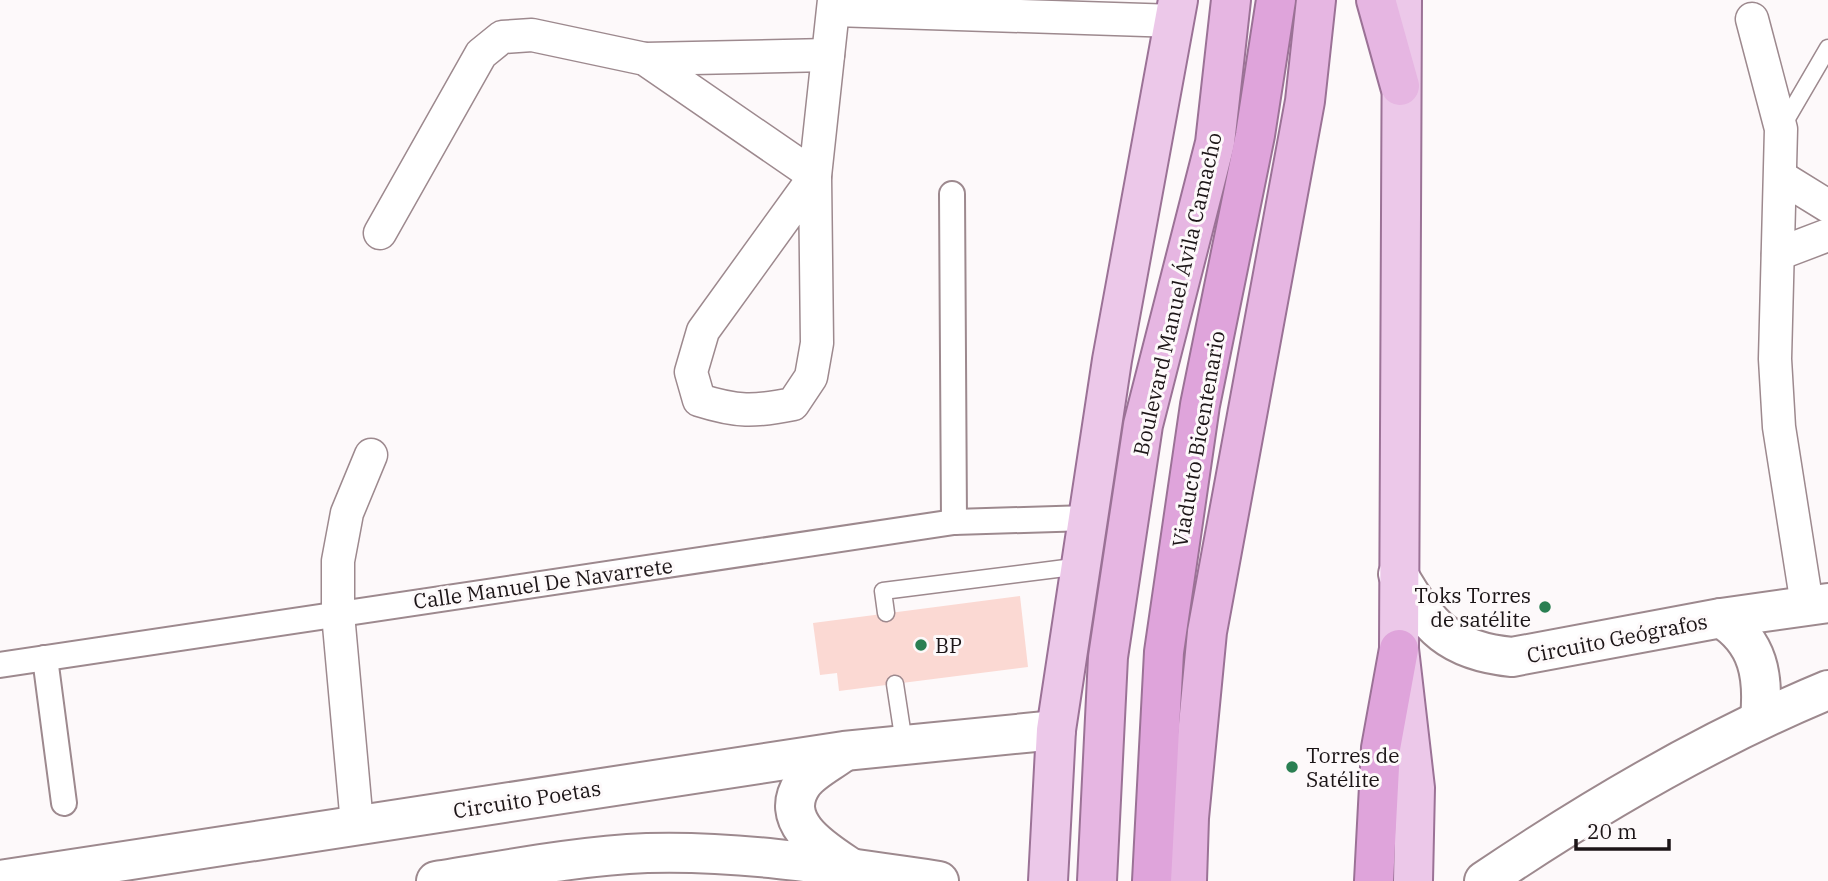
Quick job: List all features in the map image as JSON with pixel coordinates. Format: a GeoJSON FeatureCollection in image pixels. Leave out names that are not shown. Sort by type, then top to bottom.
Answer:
{"type":"FeatureCollection","features":[{"type":"Feature","properties":{"kind":"highway","name":"Boulevard Manuel Ávila Camacho"},"geometry":{"type":"LineString","coordinates":[[1097,881],[1108,657],[1143,425],[1215,143],[1231,0]]}},
{"type":"Feature","properties":{"kind":"highway","name":"Viaducto Bicentenario"},"geometry":{"type":"LineString","coordinates":[[1152,881],[1164,652],[1200,405],[1255,135],[1276,0]]}},
{"type":"Feature","properties":{"kind":"highway"},"geometry":{"type":"LineString","coordinates":[[1187,881],[1189,818],[1207,632],[1305,101],[1316,0]]}},
{"type":"Feature","properties":{"kind":"highway"},"geometry":{"type":"LineString","coordinates":[[1376,0],[1401,86]]}},
{"type":"Feature","properties":{"kind":"highway"},"geometry":{"type":"LineString","coordinates":[[1374,881],[1381,748],[1399,649]]}},
{"type":"Feature","properties":{"kind":"main road"},"geometry":{"type":"LineString","coordinates":[[1402,0],[1398,574],[1399,649],[1415,788],[1413,881]]}},
{"type":"Feature","properties":{"kind":"main road","name":"Boulevard Manuel Ávila Camacho"},"geometry":{"type":"LineString","coordinates":[[1048,881],[1056,730],[1112,360],[1177,11]]}},
{"type":"Feature","properties":{"kind":"main road","name":"Circuito Geógrafos"},"geometry":{"type":"LineString","coordinates":[[1398,574],[1417,608],[1444,636],[1481,654],[1512,657],[1721,618],[1817,604]]}},
{"type":"Feature","properties":{"kind":"main road"},"geometry":{"type":"LineString","coordinates":[[1721,618],[1742,634],[1756,655],[1762,682],[1760,718]]}},
{"type":"Feature","properties":{"kind":"main road"},"geometry":{"type":"LineString","coordinates":[[1484,881],[1555,833],[1760,718],[1828,690]]}},
{"type":"Feature","properties":{"kind":"main road","name":"Circuito Poetas"},"geometry":{"type":"LineString","coordinates":[[0,880],[844,751],[1056,730]]}},
{"type":"Feature","properties":{"kind":"main road"},"geometry":{"type":"LineString","coordinates":[[844,751],[803,783],[796,799],[796,812],[805,835],[850,868]]}},
{"type":"Feature","properties":{"kind":"main road"},"geometry":{"type":"LineString","coordinates":[[436,881],[583,858],[648,853],[712,854],[850,868],[939,881]]}},
{"type":"Feature","properties":{"kind":"street"},"geometry":{"type":"LineString","coordinates":[[815,176],[702,331],[691,372],[699,400],[731,410],[764,410],[793,404],[811,377],[817,343],[815,176],[834,5],[1177,11]]}},
{"type":"Feature","properties":{"kind":"street"},"geometry":{"type":"LineString","coordinates":[[1752,19],[1781,129],[1775,359],[1779,427],[1817,604]]}},
{"type":"Feature","properties":{"kind":"street"},"geometry":{"type":"LineString","coordinates":[[380,233],[481,54],[502,37],[532,35],[645,59],[828,55]]}},
{"type":"Feature","properties":{"kind":"street"},"geometry":{"type":"LineString","coordinates":[[645,59],[815,176]]}},
{"type":"Feature","properties":{"kind":"street"},"geometry":{"type":"LineString","coordinates":[[1781,177],[1828,206]]}},
{"type":"Feature","properties":{"kind":"street"},"geometry":{"type":"LineString","coordinates":[[952,194],[954,522]]}},
{"type":"Feature","properties":{"kind":"street"},"geometry":{"type":"LineString","coordinates":[[1778,254],[1828,235]]}},
{"type":"Feature","properties":{"kind":"street"},"geometry":{"type":"LineString","coordinates":[[357,824],[338,614],[338,561],[347,513],[371,455]]}},
{"type":"Feature","properties":{"kind":"street","name":"Calle Manuel De Navarrete"},"geometry":{"type":"LineString","coordinates":[[0,665],[954,522],[1088,518]]}},
{"type":"Feature","properties":{"kind":"street"},"geometry":{"type":"LineString","coordinates":[[45,658],[64,803]]}},
{"type":"Feature","properties":{"kind":"lane"},"geometry":{"type":"LineString","coordinates":[[1781,129],[1828,48]]}},
{"type":"Feature","properties":{"kind":"lane"},"geometry":{"type":"LineString","coordinates":[[886,613],[883,591],[1081,566]]}},
{"type":"Feature","properties":{"kind":"lane"},"geometry":{"type":"LineString","coordinates":[[895,684],[904,743]]}},
{"type":"Feature","properties":{"kind":"building","name":"BP"},"geometry":{"type":"Polygon","coordinates":[[[1020,596],[1028,667],[839,691],[837,673],[820,675],[813,623],[1020,596]]]}},
{"type":"Feature","properties":{"kind":"place","name":"Toks Torres de satélite"},"geometry":{"type":"Point","coordinates":[1545,607]}},
{"type":"Feature","properties":{"kind":"place","name":"BP"},"geometry":{"type":"Point","coordinates":[921,645]}},
{"type":"Feature","properties":{"kind":"place","name":"Torres de Satélite"},"geometry":{"type":"Point","coordinates":[1292,767]}}]}
